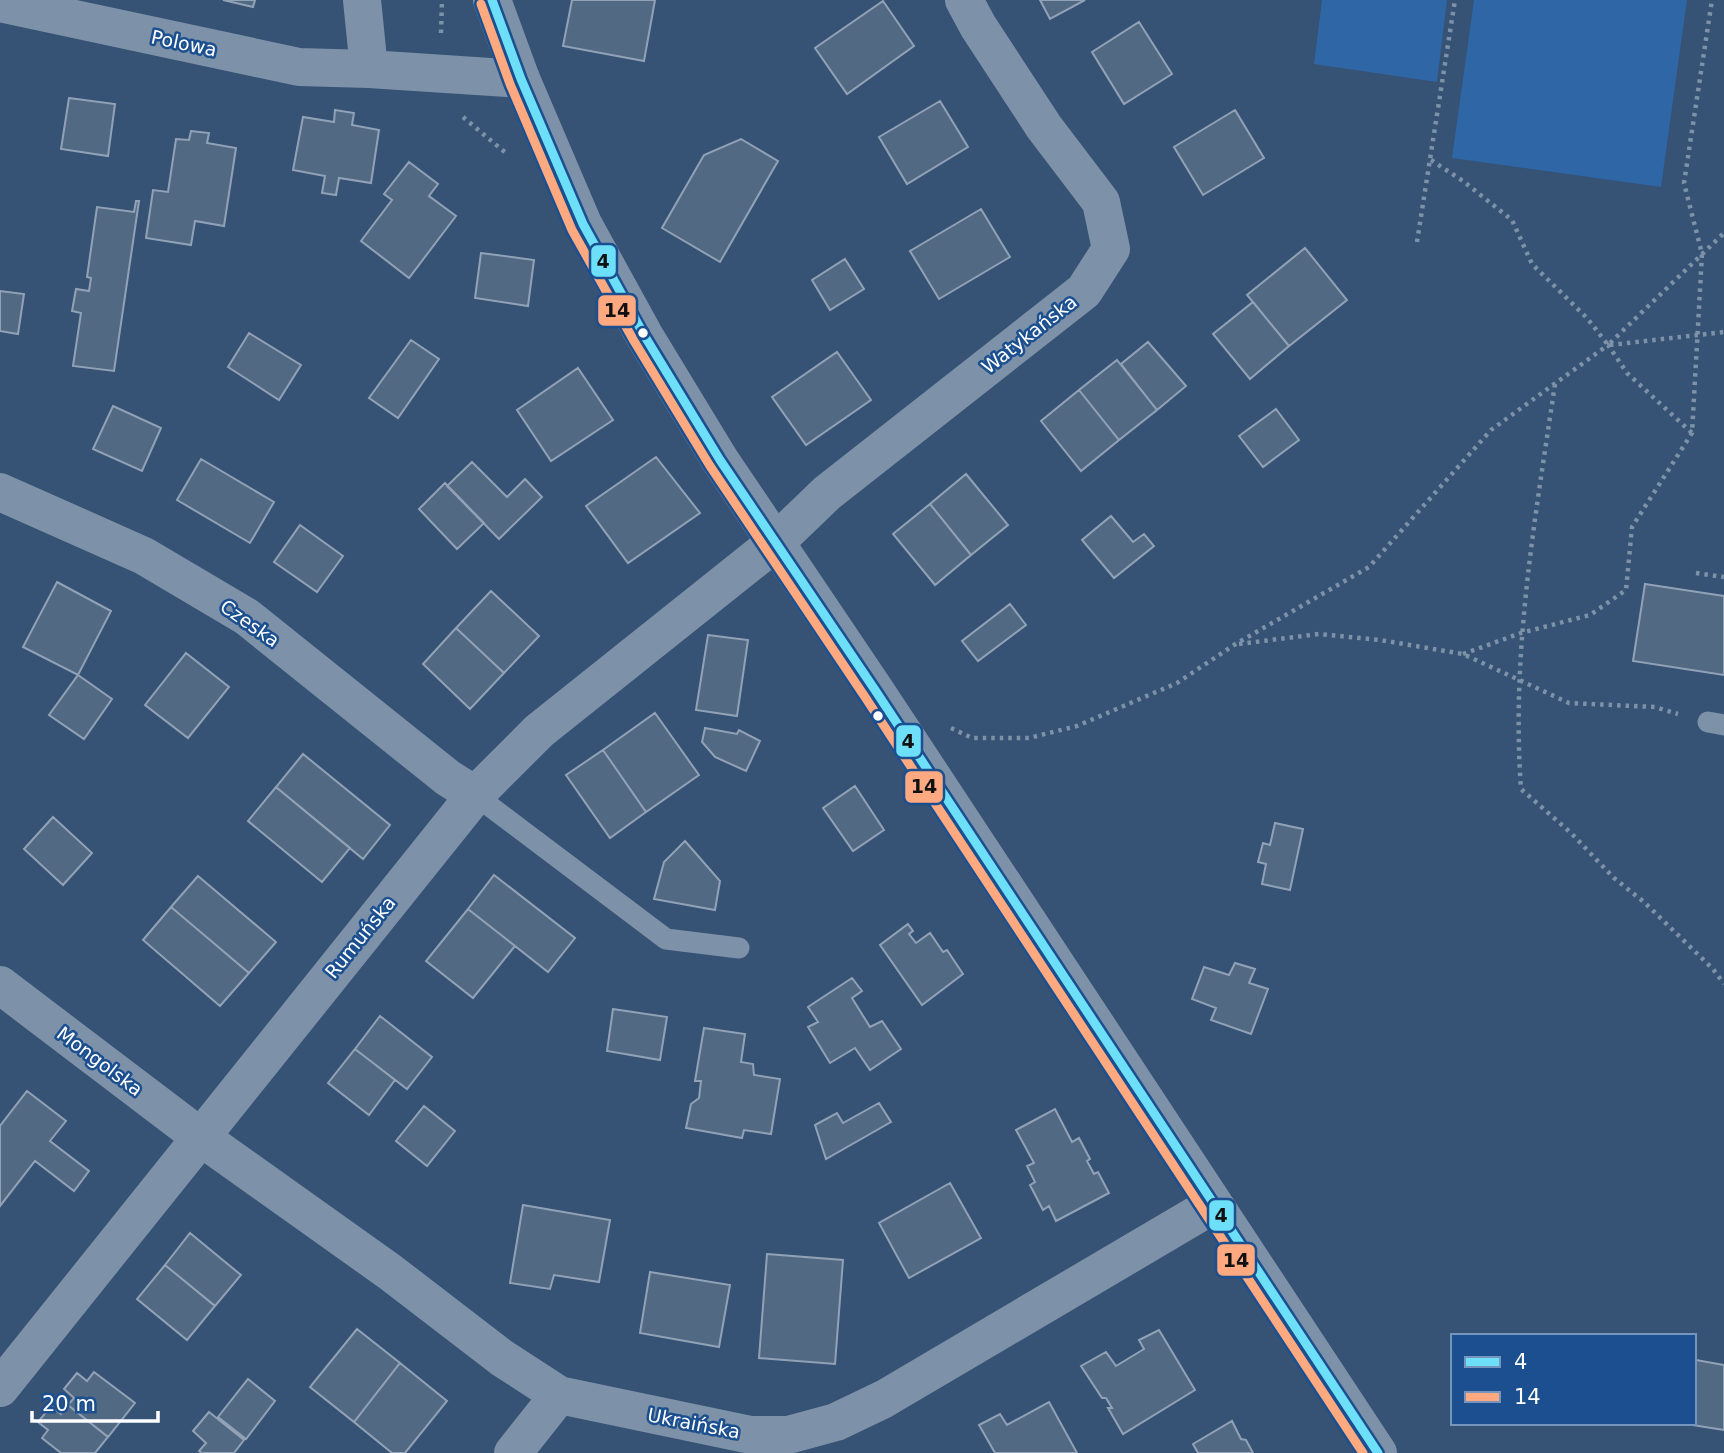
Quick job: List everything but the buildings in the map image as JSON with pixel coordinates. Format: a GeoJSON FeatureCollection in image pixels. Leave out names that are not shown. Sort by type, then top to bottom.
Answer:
{"type":"FeatureCollection","features":[{"type":"Feature","properties":{"kind":"street"},"geometry":{"type":"LineString","coordinates":[[362,0],[369,69]]}},
{"type":"Feature","properties":{"kind":"street"},"geometry":{"type":"LineString","coordinates":[[492,0],[583,223],[644,335],[720,460],[1378,1453]]}},
{"type":"Feature","properties":{"kind":"street","name":"Watykańska"},"geometry":{"type":"LineString","coordinates":[[776,542],[827,493],[1084,291],[1111,249],[1101,202],[1044,127],[964,0]]}},
{"type":"Feature","properties":{"kind":"street","name":"Polowa"},"geometry":{"type":"LineString","coordinates":[[0,3],[299,67],[522,79]]}},
{"type":"Feature","properties":{"kind":"street","name":"Czeska"},"geometry":{"type":"LineString","coordinates":[[0,492],[144,556],[247,617],[448,778],[475,795]]}},
{"type":"Feature","properties":{"kind":"street","name":"Rumuńska"},"geometry":{"type":"LineString","coordinates":[[0,1388],[199,1136],[475,795],[539,731],[776,542]]}},
{"type":"Feature","properties":{"kind":"street","name":"Mongolska"},"geometry":{"type":"LineString","coordinates":[[0,985],[199,1136]]}},
{"type":"Feature","properties":{"kind":"street","name":"Ukraińska"},"geometry":{"type":"LineString","coordinates":[[199,1136],[390,1272],[502,1358],[559,1395],[751,1435],[788,1435],[836,1422],[884,1399],[1213,1205]]}},
{"type":"Feature","properties":{"kind":"street"},"geometry":{"type":"LineString","coordinates":[[513,1453],[559,1395]]}},
{"type":"Feature","properties":{"kind":"lane"},"geometry":{"type":"LineString","coordinates":[[475,795],[666,939],[739,948]]}},
{"type":"Feature","properties":{"kind":"path"},"geometry":{"type":"LineString","coordinates":[[1417,242],[1455,0]]}},
{"type":"Feature","properties":{"kind":"path"},"geometry":{"type":"LineString","coordinates":[[1463,654],[1521,633],[1590,615],[1626,590],[1632,527],[1692,433],[1702,254],[1684,183],[1712,0]]}},
{"type":"Feature","properties":{"kind":"path"},"geometry":{"type":"LineString","coordinates":[[1431,159],[1511,220],[1532,264],[1587,318],[1628,373],[1692,433]]}},
{"type":"Feature","properties":{"kind":"path"},"geometry":{"type":"LineString","coordinates":[[940,723],[972,738],[1028,738],[1077,726],[1177,683],[1234,645],[1369,567],[1491,430],[1608,345],[1724,233]]}},
{"type":"Feature","properties":{"kind":"path"},"geometry":{"type":"LineString","coordinates":[[1608,345],[1724,332]]}},
{"type":"Feature","properties":{"kind":"path"},"geometry":{"type":"LineString","coordinates":[[1555,383],[1521,633],[1518,748],[1521,789],[1571,833],[1614,878],[1644,902],[1713,969],[1724,984]]}},
{"type":"Feature","properties":{"kind":"path"},"geometry":{"type":"LineString","coordinates":[[1696,573],[1724,577]]}},
{"type":"Feature","properties":{"kind":"path"},"geometry":{"type":"LineString","coordinates":[[1234,645],[1319,634],[1380,640],[1463,654],[1569,703],[1655,708],[1716,724]]}},
{"type":"Feature","properties":{"kind":"shaded area"},"geometry":{"type":"Polygon","coordinates":[[[1322,0],[1447,0],[1437,82],[1314,64],[1322,0]]]}},
{"type":"Feature","properties":{"kind":"shaded area"},"geometry":{"type":"Polygon","coordinates":[[[1474,0],[1687,0],[1661,187],[1452,158],[1474,0]]]}},
{"type":"Feature","properties":{"kind":"transit line","name":"4"},"geometry":{"type":"LineString","coordinates":[[492,0],[521,79],[583,224],[644,335],[720,460],[875,690],[1378,1453]]}},
{"type":"Feature","properties":{"kind":"transit line","name":"14"},"geometry":{"type":"LineString","coordinates":[[481,4],[510,84],[572,230],[634,341],[710,466],[1363,1453]]}}]}
